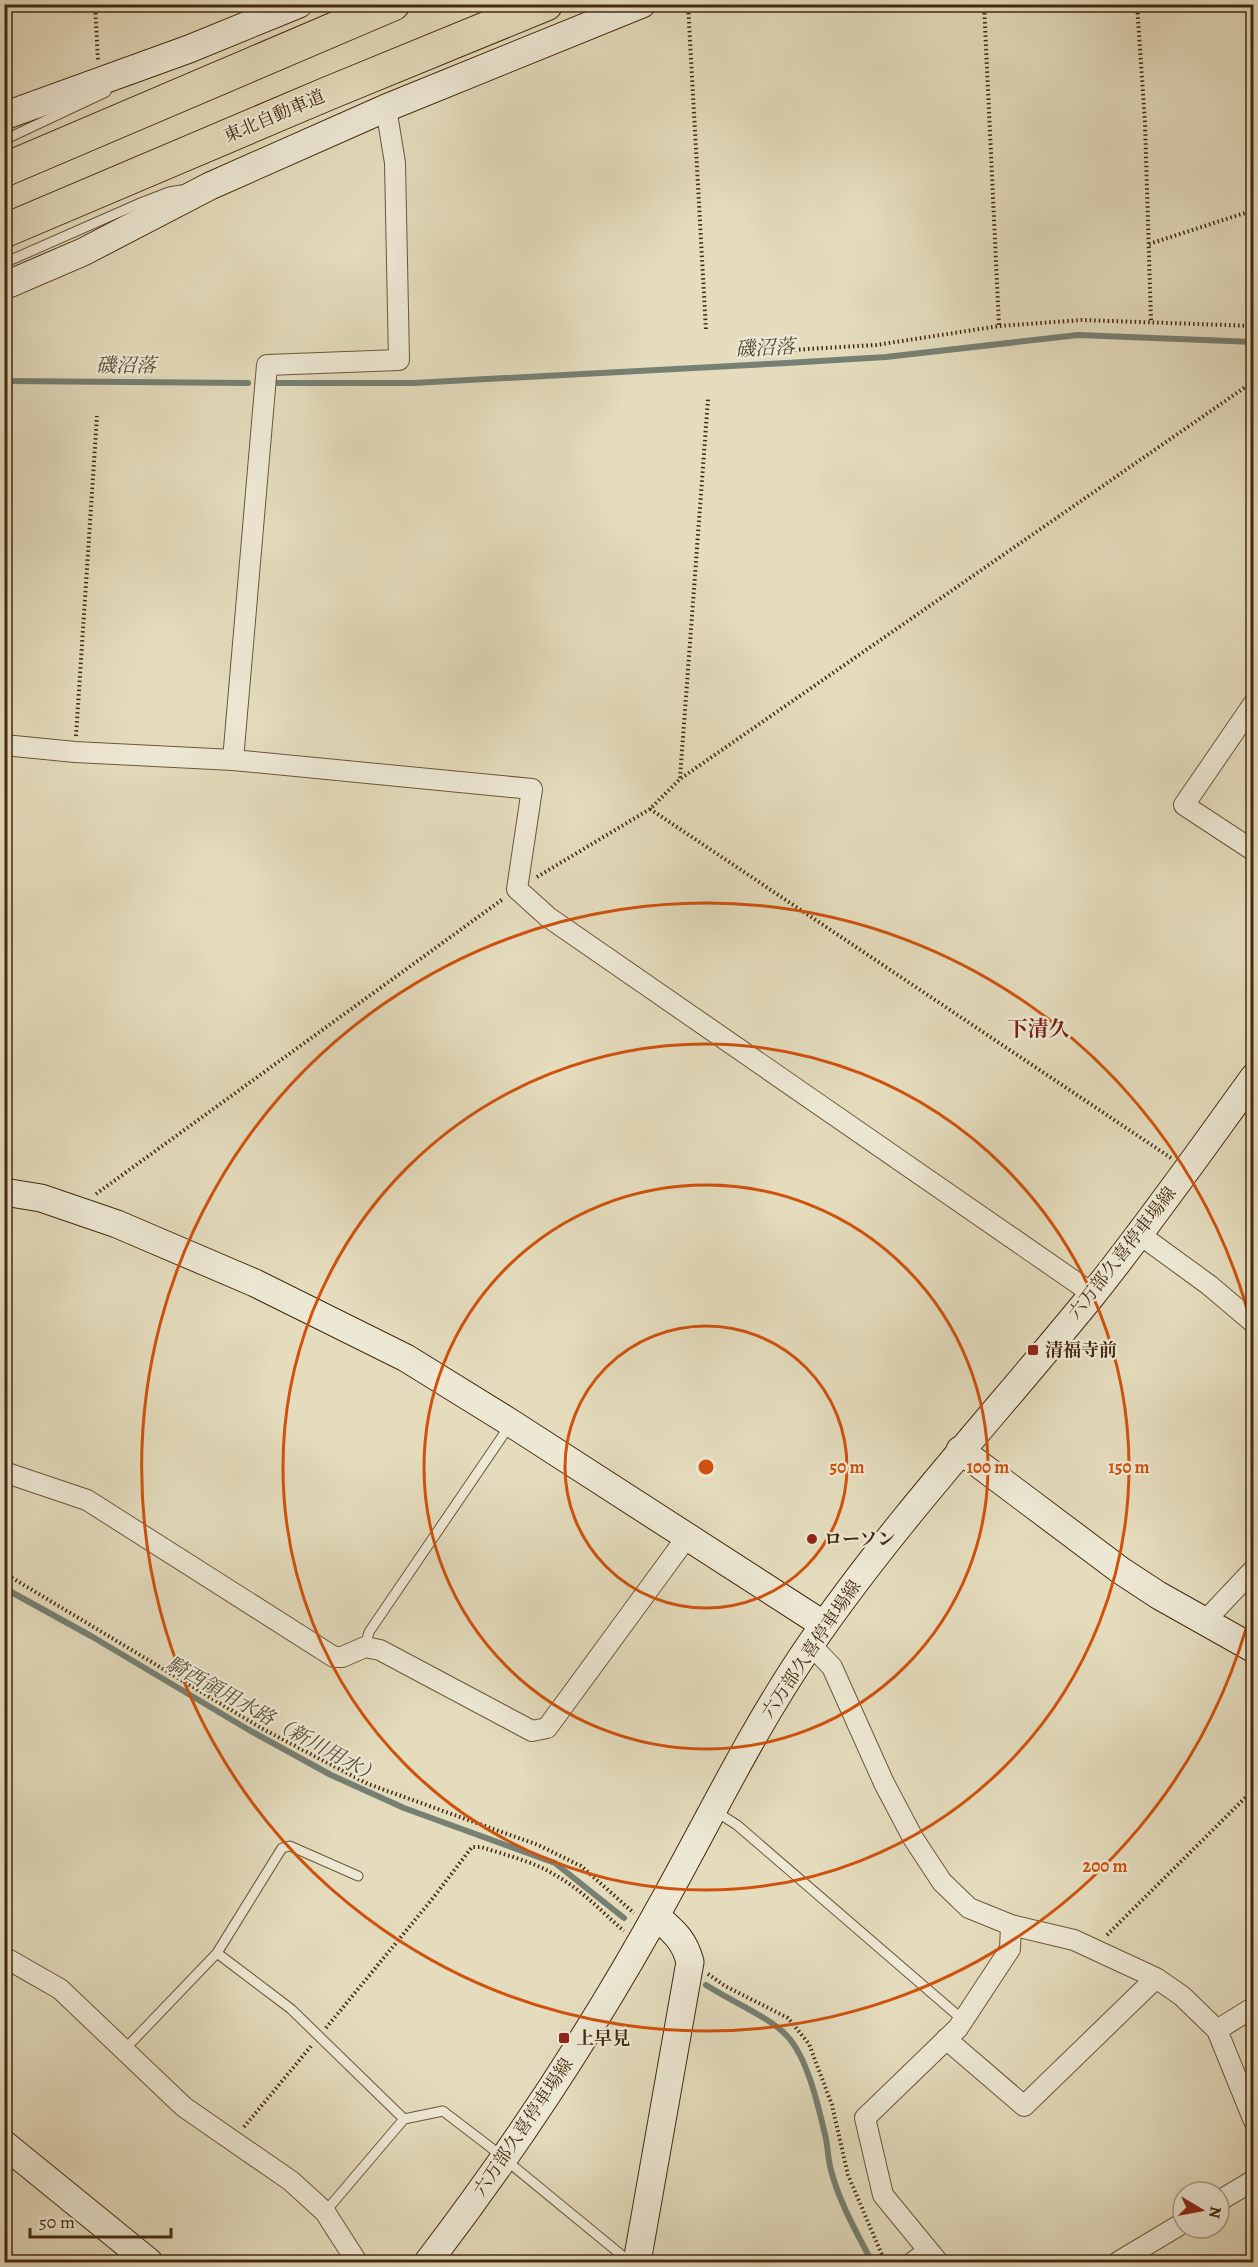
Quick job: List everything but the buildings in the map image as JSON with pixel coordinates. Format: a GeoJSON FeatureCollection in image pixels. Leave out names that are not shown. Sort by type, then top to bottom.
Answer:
{"type":"FeatureCollection","features":[{"type":"Feature","properties":{"kind":"highway"},"geometry":{"type":"LineString","coordinates":[[4,170],[393,4]]}},
{"type":"Feature","properties":{"kind":"highway","name":"東北自動車道"},"geometry":{"type":"LineString","coordinates":[[4,231],[546,4]]}},
{"type":"Feature","properties":{"kind":"street"},"geometry":{"type":"LineString","coordinates":[[4,116],[150,63],[299,4]]}},
{"type":"Feature","properties":{"kind":"street"},"geometry":{"type":"LineString","coordinates":[[4,286],[83,252],[210,186],[386,108],[642,4]]}},
{"type":"Feature","properties":{"kind":"street"},"geometry":{"type":"LineString","coordinates":[[233,760],[267,365],[399,360],[395,163],[386,108]]}},
{"type":"Feature","properties":{"kind":"street"},"geometry":{"type":"LineString","coordinates":[[1254,703],[1184,806],[1254,851]]}},
{"type":"Feature","properties":{"kind":"street"},"geometry":{"type":"LineString","coordinates":[[4,745],[75,752],[233,760],[532,789],[517,889],[558,924],[1093,1294]]}},
{"type":"Feature","properties":{"kind":"street","name":"六万部久喜停車場線"},"geometry":{"type":"LineString","coordinates":[[428,2262],[503,2159],[550,2089],[645,1915],[713,1810],[772,1705],[817,1635],[914,1504],[1093,1294],[1254,1077]]}},
{"type":"Feature","properties":{"kind":"street"},"geometry":{"type":"LineString","coordinates":[[4,1192],[41,1198],[117,1224],[255,1283],[406,1358],[687,1537],[817,1635],[884,1783],[914,1838],[942,1882],[969,1908],[1011,1924],[1074,1940],[1156,1978],[1182,1996],[1217,2030],[1254,2121]]}},
{"type":"Feature","properties":{"kind":"street"},"geometry":{"type":"LineString","coordinates":[[1139,1234],[1209,1285],[1254,1323]]}},
{"type":"Feature","properties":{"kind":"street"},"geometry":{"type":"LineString","coordinates":[[960,1450],[1119,1570],[1204,1622],[1254,1649]]}},
{"type":"Feature","properties":{"kind":"street"},"geometry":{"type":"LineString","coordinates":[[4,1472],[87,1500],[334,1657],[342,1657],[365,1647],[380,1650],[532,1731],[547,1728],[687,1537]]}},
{"type":"Feature","properties":{"kind":"street"},"geometry":{"type":"LineString","coordinates":[[1204,1622],[1254,1569]]}},
{"type":"Feature","properties":{"kind":"street"},"geometry":{"type":"LineString","coordinates":[[637,2262],[690,1962],[686,1947],[676,1933],[645,1915]]}},
{"type":"Feature","properties":{"kind":"street"},"geometry":{"type":"LineString","coordinates":[[938,2262],[883,2195],[865,2118],[963,2020],[1010,1949],[1011,1924]]}},
{"type":"Feature","properties":{"kind":"street"},"geometry":{"type":"LineString","coordinates":[[4,1958],[60,1989],[184,2107],[291,2181],[325,2212],[357,2262]]}},
{"type":"Feature","properties":{"kind":"street"},"geometry":{"type":"LineString","coordinates":[[946,2039],[1024,2106],[1156,1978]]}},
{"type":"Feature","properties":{"kind":"street"},"geometry":{"type":"LineString","coordinates":[[1217,2030],[1254,2007]]}},
{"type":"Feature","properties":{"kind":"street"},"geometry":{"type":"LineString","coordinates":[[4,2144],[149,2262]]}},
{"type":"Feature","properties":{"kind":"street"},"geometry":{"type":"LineString","coordinates":[[1231,2194],[1254,2180]]}},
{"type":"Feature","properties":{"kind":"street"},"geometry":{"type":"LineString","coordinates":[[1118,2262],[1171,2230]]}},
{"type":"Feature","properties":{"kind":"lane"},"geometry":{"type":"LineString","coordinates":[[4,140],[108,91],[150,63]]}},
{"type":"Feature","properties":{"kind":"lane"},"geometry":{"type":"LineString","coordinates":[[4,263],[169,192],[210,186]]}},
{"type":"Feature","properties":{"kind":"lane"},"geometry":{"type":"LineString","coordinates":[[365,1647],[369,1632],[511,1423]]}},
{"type":"Feature","properties":{"kind":"lane"},"geometry":{"type":"LineString","coordinates":[[713,1810],[737,1825],[963,2020]]}},
{"type":"Feature","properties":{"kind":"lane"},"geometry":{"type":"LineString","coordinates":[[125,2049],[217,1953],[282,1848],[290,1846],[358,1876]]}},
{"type":"Feature","properties":{"kind":"lane"},"geometry":{"type":"LineString","coordinates":[[217,1953],[291,2009],[404,2118]]}},
{"type":"Feature","properties":{"kind":"lane"},"geometry":{"type":"LineString","coordinates":[[325,2212],[404,2118],[443,2111],[630,2262]]}},
{"type":"Feature","properties":{"kind":"lane"},"geometry":{"type":"LineString","coordinates":[[904,2262],[924,2247]]}},
{"type":"Feature","properties":{"kind":"path"},"geometry":{"type":"LineString","coordinates":[[94,4],[100,80]]}},
{"type":"Feature","properties":{"kind":"path"},"geometry":{"type":"LineString","coordinates":[[688,4],[706,331]]}},
{"type":"Feature","properties":{"kind":"path"},"geometry":{"type":"LineString","coordinates":[[984,4],[999,326]]}},
{"type":"Feature","properties":{"kind":"path"},"geometry":{"type":"LineString","coordinates":[[1137,4],[1145,123],[1151,322]]}},
{"type":"Feature","properties":{"kind":"path"},"geometry":{"type":"LineString","coordinates":[[1149,244],[1254,210]]}},
{"type":"Feature","properties":{"kind":"path"},"geometry":{"type":"LineString","coordinates":[[790,350],[876,345],[999,326],[1082,320],[1254,326]]}},
{"type":"Feature","properties":{"kind":"path"},"geometry":{"type":"LineString","coordinates":[[78,1210],[103,1189],[517,889],[650,809],[680,779],[1254,381]]}},
{"type":"Feature","properties":{"kind":"path"},"geometry":{"type":"LineString","coordinates":[[680,779],[708,399]]}},
{"type":"Feature","properties":{"kind":"path"},"geometry":{"type":"LineString","coordinates":[[75,752],[97,416]]}},
{"type":"Feature","properties":{"kind":"path"},"geometry":{"type":"LineString","coordinates":[[650,809],[1187,1168]]}},
{"type":"Feature","properties":{"kind":"path"},"geometry":{"type":"LineString","coordinates":[[4,1573],[261,1728],[368,1784],[538,1845],[582,1866],[645,1915]]}},
{"type":"Feature","properties":{"kind":"path"},"geometry":{"type":"LineString","coordinates":[[1093,1949],[1254,1789]]}},
{"type":"Feature","properties":{"kind":"path"},"geometry":{"type":"LineString","coordinates":[[234,2140],[434,1898],[472,1847],[481,1847],[537,1865],[555,1874],[575,1888],[625,1932]]}},
{"type":"Feature","properties":{"kind":"path"},"geometry":{"type":"LineString","coordinates":[[700,1968],[725,1986],[788,2018],[809,2044],[832,2105],[848,2175],[885,2262]]}},
{"type":"Feature","properties":{"kind":"waterway","name":"磯沼落"},"geometry":{"type":"LineString","coordinates":[[277,383],[413,383],[787,363],[886,357],[1078,335],[1254,342]]}},
{"type":"Feature","properties":{"kind":"waterway","name":"磯沼落"},"geometry":{"type":"LineString","coordinates":[[4,381],[248,383]]}},
{"type":"Feature","properties":{"kind":"waterway","name":"騎西領用水路（新川用水）"},"geometry":{"type":"LineString","coordinates":[[4,1588],[331,1775],[404,1808],[555,1863],[624,1918]]}},
{"type":"Feature","properties":{"kind":"waterway","name":"騎西領用水路（新川用水）"},"geometry":{"type":"LineString","coordinates":[[706,1985],[780,2029],[801,2057],[816,2099],[834,2182],[872,2262]]}},
{"type":"Feature","properties":{"kind":"place","name":"清福寺前"},"geometry":{"type":"Point","coordinates":[1033,1350]}},
{"type":"Feature","properties":{"kind":"place","name":"ローソン"},"geometry":{"type":"Point","coordinates":[812,1539]}},
{"type":"Feature","properties":{"kind":"place","name":"上早見"},"geometry":{"type":"Point","coordinates":[564,2038]}},
{"type":"Feature","properties":{"kind":"district","name":"下清久"},"geometry":{"type":"Point","coordinates":[1038,1029]}}]}
